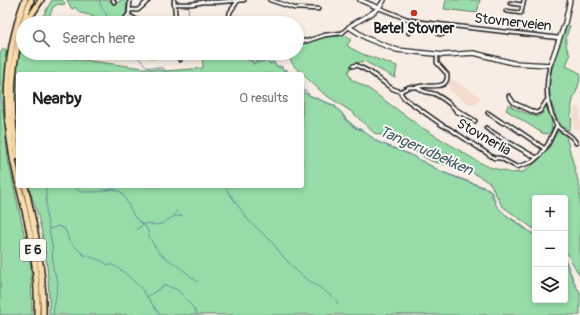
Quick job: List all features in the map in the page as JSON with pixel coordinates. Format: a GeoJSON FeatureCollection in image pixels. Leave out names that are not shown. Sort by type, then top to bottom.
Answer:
{"type":"FeatureCollection","features":[{"type":"Feature","properties":{"kind":"highway"},"geometry":{"type":"LineString","coordinates":[[20,16],[25,0]]}},
{"type":"Feature","properties":{"kind":"highway"},"geometry":{"type":"LineString","coordinates":[[25,16],[30,0]]}},
{"type":"Feature","properties":{"kind":"highway"},"geometry":{"type":"LineString","coordinates":[[31,16],[41,0]]}},
{"type":"Feature","properties":{"kind":"highway"},"geometry":{"type":"LineString","coordinates":[[16,29],[11,51],[7,88],[8,134],[16,172]]}},
{"type":"Feature","properties":{"kind":"highway"},"geometry":{"type":"LineString","coordinates":[[16,54],[12,93],[13,123],[16,143]]}},
{"type":"Feature","properties":{"kind":"highway","name":"E 6"},"geometry":{"type":"LineString","coordinates":[[19,188],[35,259],[37,315]]}},
{"type":"Feature","properties":{"kind":"highway","name":"E 6"},"geometry":{"type":"LineString","coordinates":[[25,188],[39,252],[43,285],[43,315]]}},
{"type":"Feature","properties":{"kind":"street"},"geometry":{"type":"LineString","coordinates":[[128,15],[130,10],[130,0]]}},
{"type":"Feature","properties":{"kind":"street"},"geometry":{"type":"LineString","coordinates":[[130,10],[138,10],[149,0]]}},
{"type":"Feature","properties":{"kind":"street"},"geometry":{"type":"LineString","coordinates":[[174,0],[175,16]]}},
{"type":"Feature","properties":{"kind":"street"},"geometry":{"type":"LineString","coordinates":[[174,4],[244,0]]}},
{"type":"Feature","properties":{"kind":"street"},"geometry":{"type":"LineString","coordinates":[[270,0],[294,8],[318,9]]}},
{"type":"Feature","properties":{"kind":"street","name":"Stovnerveien"},"geometry":{"type":"LineString","coordinates":[[360,0],[413,21],[560,38]]}},
{"type":"Feature","properties":{"kind":"street"},"geometry":{"type":"LineString","coordinates":[[304,41],[325,35],[342,33],[379,8],[384,0]]}},
{"type":"Feature","properties":{"kind":"street"},"geometry":{"type":"LineString","coordinates":[[506,11],[521,12],[524,0]]}},
{"type":"Feature","properties":{"kind":"street"},"geometry":{"type":"LineString","coordinates":[[570,0],[547,78],[547,100],[557,125],[569,134],[576,143]]}},
{"type":"Feature","properties":{"kind":"street"},"geometry":{"type":"LineString","coordinates":[[229,16],[230,12],[238,1]]}},
{"type":"Feature","properties":{"kind":"street"},"geometry":{"type":"LineString","coordinates":[[510,3],[523,5]]}},
{"type":"Feature","properties":{"kind":"street"},"geometry":{"type":"LineString","coordinates":[[409,33],[413,21]]}},
{"type":"Feature","properties":{"kind":"street"},"geometry":{"type":"LineString","coordinates":[[440,25],[439,34],[443,34]]}},
{"type":"Feature","properties":{"kind":"street"},"geometry":{"type":"LineString","coordinates":[[349,27],[368,39],[393,50],[437,55],[474,52],[512,63],[550,65]]}},
{"type":"Feature","properties":{"kind":"street"},"geometry":{"type":"LineString","coordinates":[[401,92],[409,87],[414,89],[418,87],[441,85],[446,81],[447,74],[438,63],[437,55]]}},
{"type":"Feature","properties":{"kind":"street","name":"Stovnerlia"},"geometry":{"type":"LineString","coordinates":[[353,66],[355,64],[370,72],[392,88],[401,92],[404,98],[442,125],[494,158],[500,158],[513,166],[517,167],[527,164],[537,158],[545,149],[557,125]]}},
{"type":"Feature","properties":{"kind":"street"},"geometry":{"type":"LineString","coordinates":[[418,87],[421,90],[435,94],[451,104],[457,112],[462,114]]}},
{"type":"Feature","properties":{"kind":"street"},"geometry":{"type":"LineString","coordinates":[[509,96],[514,103],[536,113],[540,111],[547,100]]}},
{"type":"Feature","properties":{"kind":"street"},"geometry":{"type":"LineString","coordinates":[[454,108],[475,121]]}},
{"type":"Feature","properties":{"kind":"street","name":"Stovnerlia"},"geometry":{"type":"LineString","coordinates":[[488,113],[511,126],[545,149]]}},
{"type":"Feature","properties":{"kind":"street","name":"Stovnerlia"},"geometry":{"type":"LineString","coordinates":[[486,128],[502,139],[537,158]]}},
{"type":"Feature","properties":{"kind":"shaded area"},"geometry":{"type":"Polygon","coordinates":[[[451,78],[481,97],[475,105],[468,103],[448,90],[450,86],[447,84],[451,78]]]}},
{"type":"Feature","properties":{"kind":"shaded area"},"geometry":{"type":"Polygon","coordinates":[[[575,107],[580,108],[580,129],[573,129],[575,107]]]}},
{"type":"Feature","properties":{"kind":"green space"},"geometry":{"type":"Polygon","coordinates":[[[52,0],[62,0],[65,3],[64,5],[58,4],[53,7],[50,16],[43,16],[52,0]]]}},
{"type":"Feature","properties":{"kind":"green space"},"geometry":{"type":"Polygon","coordinates":[[[67,0],[110,0],[115,4],[121,0],[127,0],[126,14],[124,16],[92,16],[80,13],[75,7],[72,9],[67,0]]]}},
{"type":"Feature","properties":{"kind":"green space"},"geometry":{"type":"Polygon","coordinates":[[[446,0],[480,0],[477,13],[444,9],[446,0]]]}},
{"type":"Feature","properties":{"kind":"green space"},"geometry":{"type":"Polygon","coordinates":[[[567,24],[570,26],[566,38],[566,44],[570,55],[566,66],[580,73],[578,86],[572,104],[572,112],[570,117],[572,119],[569,130],[560,123],[556,117],[551,100],[550,88],[552,67],[567,24]]]}},
{"type":"Feature","properties":{"kind":"green space"},"geometry":{"type":"Polygon","coordinates":[[[330,36],[347,36],[351,39],[347,46],[362,54],[397,66],[395,78],[364,61],[353,64],[348,72],[351,79],[369,89],[421,127],[489,167],[512,173],[523,172],[547,151],[557,132],[560,132],[566,136],[580,189],[580,276],[568,255],[568,195],[532,195],[532,228],[502,206],[490,183],[470,171],[431,161],[394,139],[374,133],[352,112],[324,94],[304,75],[304,72],[300,72],[293,65],[290,60],[304,60],[304,43],[330,36]]]}},
{"type":"Feature","properties":{"kind":"green space"},"geometry":{"type":"Polygon","coordinates":[[[3,49],[6,49],[5,58],[7,50],[16,52],[16,60],[83,60],[166,71],[203,68],[202,60],[248,60],[253,62],[253,64],[268,61],[270,64],[274,62],[279,68],[281,66],[283,70],[286,69],[287,71],[16,72],[16,108],[14,107],[16,147],[3,108],[8,159],[31,266],[32,315],[0,315],[0,54],[3,49]]]}},
{"type":"Feature","properties":{"kind":"green space"},"geometry":{"type":"Polygon","coordinates":[[[304,93],[334,106],[355,127],[362,130],[378,142],[409,154],[442,172],[489,189],[496,205],[506,215],[532,234],[532,303],[568,303],[568,267],[575,285],[580,292],[580,315],[49,315],[47,267],[39,219],[29,188],[304,188],[304,93]]]}},
{"type":"Feature","properties":{"kind":"green space"},"geometry":{"type":"Polygon","coordinates":[[[509,104],[513,108],[537,117],[542,114],[545,104],[551,118],[551,132],[547,134],[542,133],[506,110],[509,104]]]}},
{"type":"Feature","properties":{"kind":"waterway"},"geometry":{"type":"LineString","coordinates":[[99,0],[102,9],[107,16]]}},
{"type":"Feature","properties":{"kind":"waterway","name":"Tangerudbekken"},"geometry":{"type":"LineString","coordinates":[[188,16],[189,6]]}},
{"type":"Feature","properties":{"kind":"waterway"},"geometry":{"type":"LineString","coordinates":[[141,60],[147,67],[163,68],[166,72]]}},
{"type":"Feature","properties":{"kind":"waterway","name":"Tangerudbekken"},"geometry":{"type":"LineString","coordinates":[[252,60],[260,62],[268,61],[269,63],[273,62],[277,66],[281,66],[283,70],[286,69],[287,72]]}},
{"type":"Feature","properties":{"kind":"waterway","name":"Tangerudbekken"},"geometry":{"type":"LineString","coordinates":[[304,90],[310,96],[334,105],[341,112],[345,120],[378,142],[413,156],[444,173],[492,191],[496,205],[506,215],[532,233]]}},
{"type":"Feature","properties":{"kind":"waterway"},"geometry":{"type":"LineString","coordinates":[[0,98],[6,111]]}},
{"type":"Feature","properties":{"kind":"waterway"},"geometry":{"type":"LineString","coordinates":[[46,188],[46,214],[52,245],[53,268],[58,282],[53,315]]}},
{"type":"Feature","properties":{"kind":"waterway"},"geometry":{"type":"LineString","coordinates":[[76,188],[80,192],[97,192],[113,189],[121,192],[135,218],[145,226],[149,237],[159,253],[198,282]]}},
{"type":"Feature","properties":{"kind":"waterway"},"geometry":{"type":"LineString","coordinates":[[225,188],[249,221],[271,241],[286,260],[302,276],[325,291],[335,299],[338,304]]}},
{"type":"Feature","properties":{"kind":"waterway"},"geometry":{"type":"LineString","coordinates":[[136,229],[147,223],[156,225],[161,224],[173,217],[177,211]]}},
{"type":"Feature","properties":{"kind":"waterway"},"geometry":{"type":"LineString","coordinates":[[175,217],[182,215]]}},
{"type":"Feature","properties":{"kind":"waterway"},"geometry":{"type":"LineString","coordinates":[[49,229],[58,226],[65,229],[69,241],[84,255],[100,260],[108,265],[113,265],[124,272],[141,288],[160,315]]}},
{"type":"Feature","properties":{"kind":"waterway","name":"Tangerudbekken"},"geometry":{"type":"LineString","coordinates":[[568,267],[576,286]]}},
{"type":"Feature","properties":{"kind":"waterway"},"geometry":{"type":"LineString","coordinates":[[147,297],[165,285],[178,290],[198,315]]}},
{"type":"Feature","properties":{"kind":"place","name":"Betel Stovner"},"geometry":{"type":"Point","coordinates":[414,13]}}]}
